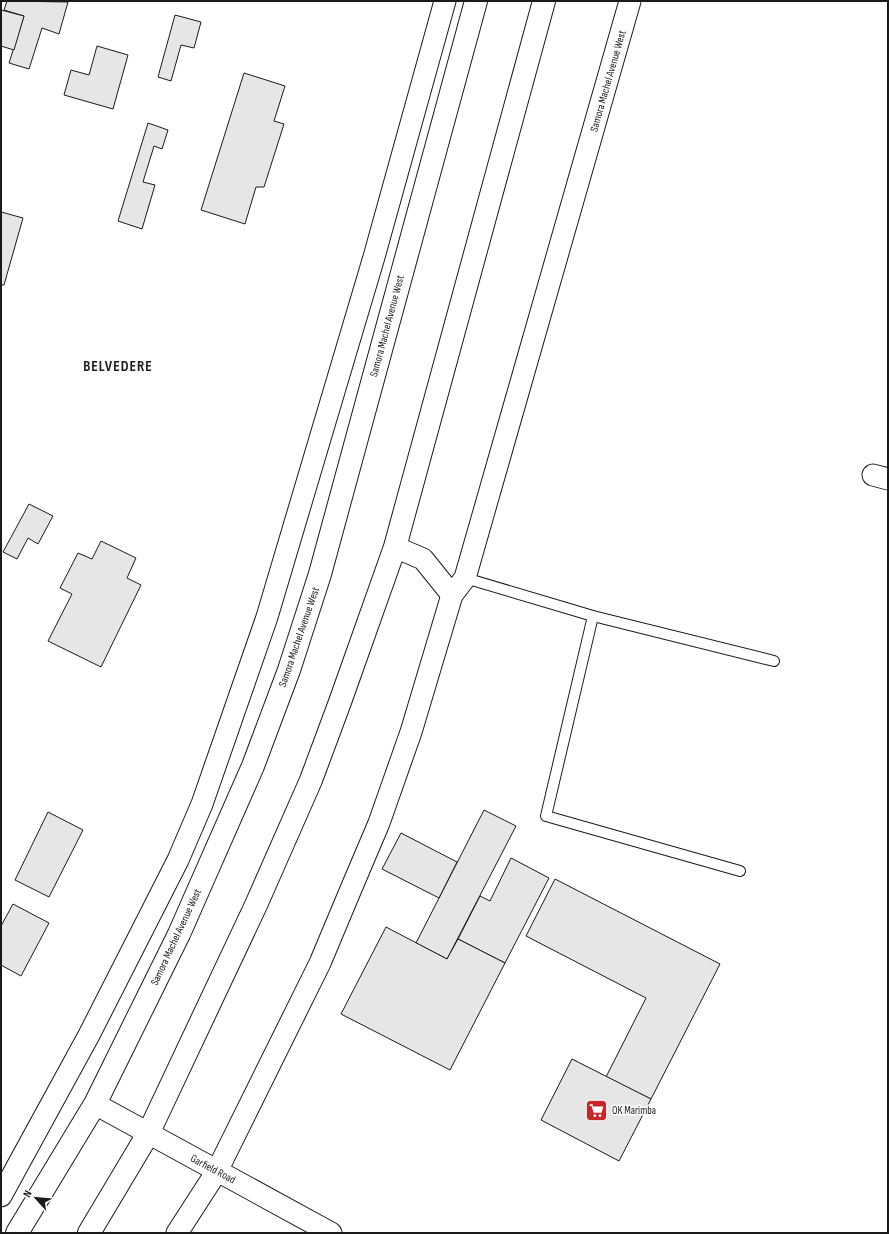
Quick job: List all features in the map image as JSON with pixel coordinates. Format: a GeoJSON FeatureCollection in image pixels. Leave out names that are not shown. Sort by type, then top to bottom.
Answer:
{"type":"FeatureCollection","features":[{"type":"Feature","properties":{"kind":"highway","name":"Samora Machel Avenue West"},"geometry":{"type":"LineString","coordinates":[[17,1233],[95,1104],[179,934],[252,766],[289,670],[320,574],[476,1]]}},
{"type":"Feature","properties":{"kind":"highway"},"geometry":{"type":"LineString","coordinates":[[89,1233],[148,1134],[256,905],[311,780],[340,702],[395,547],[544,1]]}},
{"type":"Feature","properties":{"kind":"street"},"geometry":{"type":"LineString","coordinates":[[1,1196],[89,1035],[168,880],[207,791],[267,617],[374,257],[445,1]]}},
{"type":"Feature","properties":{"kind":"street","name":"Samora Machel Avenue West"},"geometry":{"type":"LineString","coordinates":[[178,1233],[217,1171],[320,963],[379,823],[411,732],[452,596],[465,578],[630,1]]}},
{"type":"Feature","properties":{"kind":"street"},"geometry":{"type":"LineString","coordinates":[[395,547],[422,559],[452,596]]}},
{"type":"Feature","properties":{"kind":"street","name":"Garfield Road"},"geometry":{"type":"LineString","coordinates":[[95,1104],[332,1233]]}},
{"type":"Feature","properties":{"kind":"lane"},"geometry":{"type":"LineString","coordinates":[[465,578],[593,616],[774,661]]}},
{"type":"Feature","properties":{"kind":"lane"},"geometry":{"type":"LineString","coordinates":[[593,616],[546,816],[740,871]]}},
{"type":"Feature","properties":{"kind":"building"},"geometry":{"type":"Polygon","coordinates":[[[7,1],[68,2],[59,34],[42,28],[29,69],[9,63],[24,16],[4,10],[7,1]]]}},
{"type":"Feature","properties":{"kind":"building"},"geometry":{"type":"Polygon","coordinates":[[[1,10],[24,16],[14,50],[1,46],[1,10]]]}},
{"type":"Feature","properties":{"kind":"building"},"geometry":{"type":"Polygon","coordinates":[[[175,15],[201,22],[194,48],[181,45],[171,81],[158,77],[175,15]]]}},
{"type":"Feature","properties":{"kind":"building"},"geometry":{"type":"Polygon","coordinates":[[[97,46],[128,55],[113,109],[64,95],[71,70],[89,75],[97,46]]]}},
{"type":"Feature","properties":{"kind":"building"},"geometry":{"type":"Polygon","coordinates":[[[244,73],[285,86],[274,121],[284,124],[264,187],[256,187],[245,224],[201,210],[244,73]]]}},
{"type":"Feature","properties":{"kind":"building"},"geometry":{"type":"Polygon","coordinates":[[[148,123],[168,130],[162,149],[154,146],[143,182],[155,185],[142,229],[118,221],[148,123]]]}},
{"type":"Feature","properties":{"kind":"building"},"geometry":{"type":"Polygon","coordinates":[[[1,212],[23,218],[4,285],[1,285],[1,212]]]}},
{"type":"Feature","properties":{"kind":"building"},"geometry":{"type":"Polygon","coordinates":[[[29,504],[53,516],[38,544],[28,538],[17,559],[3,552],[29,504]]]}},
{"type":"Feature","properties":{"kind":"building"},"geometry":{"type":"Polygon","coordinates":[[[101,541],[136,558],[127,578],[141,585],[101,667],[48,641],[72,594],[60,588],[78,553],[92,559],[101,541]]]}},
{"type":"Feature","properties":{"kind":"building"},"geometry":{"type":"Polygon","coordinates":[[[484,810],[516,826],[447,959],[416,943],[484,810]]]}},
{"type":"Feature","properties":{"kind":"building"},"geometry":{"type":"Polygon","coordinates":[[[48,812],[83,830],[49,897],[15,880],[48,812]]]}},
{"type":"Feature","properties":{"kind":"building"},"geometry":{"type":"Polygon","coordinates":[[[401,833],[457,862],[439,898],[382,869],[401,833]]]}},
{"type":"Feature","properties":{"kind":"building"},"geometry":{"type":"Polygon","coordinates":[[[511,858],[549,878],[505,963],[458,939],[480,896],[490,901],[511,858]]]}},
{"type":"Feature","properties":{"kind":"building"},"geometry":{"type":"Polygon","coordinates":[[[555,879],[720,964],[651,1099],[606,1077],[646,998],[526,936],[555,879]]]}},
{"type":"Feature","properties":{"kind":"building"},"geometry":{"type":"Polygon","coordinates":[[[13,904],[49,923],[21,976],[1,965],[1,926],[13,904]]]}},
{"type":"Feature","properties":{"kind":"building"},"geometry":{"type":"Polygon","coordinates":[[[386,927],[447,959],[458,939],[505,963],[450,1070],[341,1014],[386,927]]]}},
{"type":"Feature","properties":{"kind":"building","name":"OK Marimba"},"geometry":{"type":"Polygon","coordinates":[[[572,1059],[651,1099],[619,1161],[541,1120],[572,1059]]]}},
{"type":"Feature","properties":{"kind":"place","name":"OK Marimba"},"geometry":{"type":"Point","coordinates":[596,1110]}},
{"type":"Feature","properties":{"kind":"district","name":"BELVEDERE"},"geometry":{"type":"Point","coordinates":[118,366]}}]}
